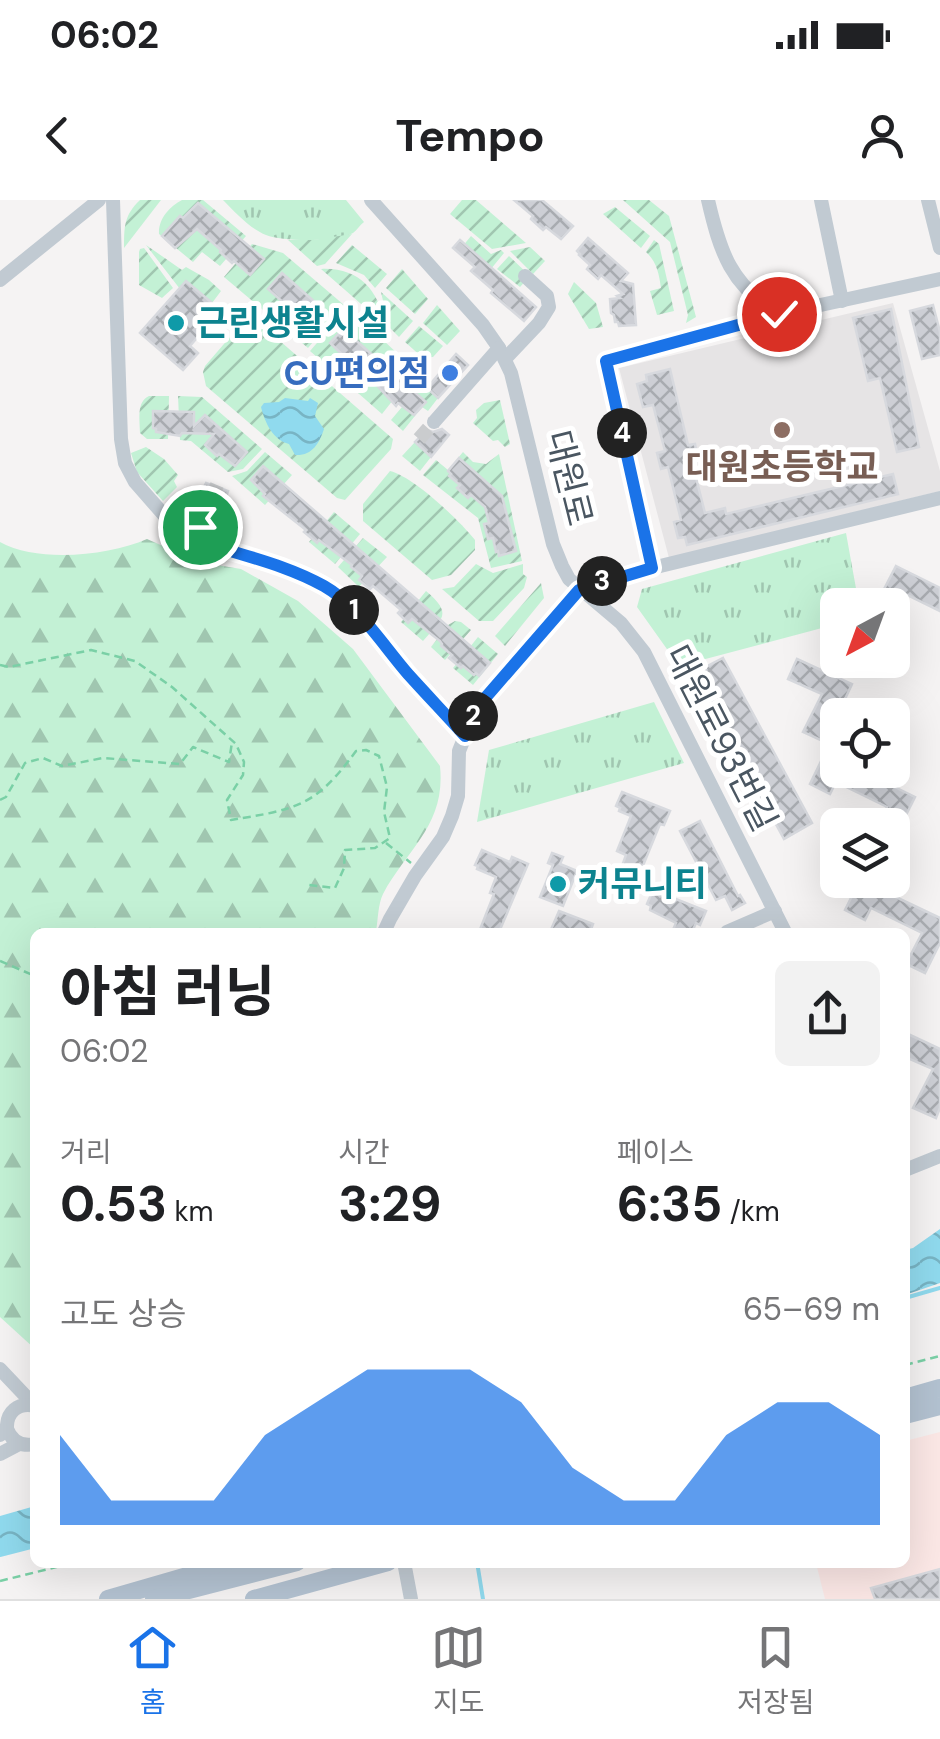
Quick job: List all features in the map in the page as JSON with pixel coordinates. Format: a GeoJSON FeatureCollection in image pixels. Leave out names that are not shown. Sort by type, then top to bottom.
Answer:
{"type":"FeatureCollection","features":[{"type":"Feature","properties":{"kind":"main road"},"geometry":{"type":"LineString","coordinates":[[910,1397],[940,1388]]}},
{"type":"Feature","properties":{"kind":"main road"},"geometry":{"type":"LineString","coordinates":[[910,1414],[940,1406]]}},
{"type":"Feature","properties":{"kind":"main road"},"geometry":{"type":"LineString","coordinates":[[108,1599],[215,1568]]}},
{"type":"Feature","properties":{"kind":"main road"},"geometry":{"type":"LineString","coordinates":[[154,1599],[277,1568]]}},
{"type":"Feature","properties":{"kind":"main road"},"geometry":{"type":"LineString","coordinates":[[254,1599],[281,1595],[369,1568]]}},
{"type":"Feature","properties":{"kind":"street"},"geometry":{"type":"LineString","coordinates":[[0,280],[99,200]]}},
{"type":"Feature","properties":{"kind":"street"},"geometry":{"type":"LineString","coordinates":[[113,200],[120,439],[125,464],[135,482],[171,523],[326,587],[354,610],[465,736]]}},
{"type":"Feature","properties":{"kind":"street","name":"대원로"},"geometry":{"type":"LineString","coordinates":[[372,200],[484,324],[502,353],[520,403],[554,544],[562,566],[579,590]]}},
{"type":"Feature","properties":{"kind":"street"},"geometry":{"type":"LineString","coordinates":[[708,200],[717,238],[732,272],[755,299],[779,314]]}},
{"type":"Feature","properties":{"kind":"street"},"geometry":{"type":"LineString","coordinates":[[821,200],[842,301]]}},
{"type":"Feature","properties":{"kind":"street"},"geometry":{"type":"LineString","coordinates":[[928,200],[940,248]]}},
{"type":"Feature","properties":{"kind":"street"},"geometry":{"type":"LineString","coordinates":[[434,422],[550,307],[547,296],[525,276]]}},
{"type":"Feature","properties":{"kind":"street"},"geometry":{"type":"LineString","coordinates":[[652,568],[606,361],[779,314],[940,279]]}},
{"type":"Feature","properties":{"kind":"street"},"geometry":{"type":"LineString","coordinates":[[386,928],[452,816],[458,796],[459,751],[480,704],[579,590],[652,568],[940,498]]}},
{"type":"Feature","properties":{"kind":"street","name":"대원로93번길"},"geometry":{"type":"LineString","coordinates":[[579,590],[621,623],[644,652],[783,928]]}},
{"type":"Feature","properties":{"kind":"street"},"geometry":{"type":"LineString","coordinates":[[737,928],[775,911]]}},
{"type":"Feature","properties":{"kind":"street"},"geometry":{"type":"LineString","coordinates":[[910,1168],[940,1156]]}},
{"type":"Feature","properties":{"kind":"street"},"geometry":{"type":"LineString","coordinates":[[0,1369],[30,1401]]}},
{"type":"Feature","properties":{"kind":"street"},"geometry":{"type":"LineString","coordinates":[[0,1399],[12,1411]]}},
{"type":"Feature","properties":{"kind":"street"},"geometry":{"type":"LineString","coordinates":[[27,1444],[4,1432],[12,1411],[30,1406]]}},
{"type":"Feature","properties":{"kind":"street"},"geometry":{"type":"LineString","coordinates":[[0,1454],[27,1444]]}},
{"type":"Feature","properties":{"kind":"street"},"geometry":{"type":"LineString","coordinates":[[405,1568],[411,1599]]}},
{"type":"Feature","properties":{"kind":"path"},"geometry":{"type":"LineString","coordinates":[[0,666],[9,668],[91,650],[135,661],[172,687],[232,741],[244,762],[242,776],[227,800],[231,820],[294,809],[338,776],[356,751],[366,750],[379,756],[387,787],[384,812],[390,838],[375,848],[345,850],[344,868],[335,888],[310,885]]}},
{"type":"Feature","properties":{"kind":"path"},"geometry":{"type":"LineString","coordinates":[[0,800],[6,797],[26,763],[44,758],[62,766],[103,758],[180,764],[193,747],[228,762],[232,741]]}},
{"type":"Feature","properties":{"kind":"path"},"geometry":{"type":"LineString","coordinates":[[384,842],[420,870]]}},
{"type":"Feature","properties":{"kind":"path"},"geometry":{"type":"LineString","coordinates":[[0,961],[30,974]]}},
{"type":"Feature","properties":{"kind":"path"},"geometry":{"type":"LineString","coordinates":[[910,1364],[940,1356]]}},
{"type":"Feature","properties":{"kind":"path"},"geometry":{"type":"LineString","coordinates":[[0,1581],[53,1568]]}},
{"type":"Feature","properties":{"kind":"shaded area","name":"대원초등학교"},"geometry":{"type":"Polygon","coordinates":[[[893,303],[940,471],[940,491],[669,558],[619,368],[893,303]]]}},
{"type":"Feature","properties":{"kind":"shaded area"},"geometry":{"type":"Polygon","coordinates":[[[940,1432],[940,1599],[825,1599],[817,1568],[910,1568],[910,1440],[940,1432]]]}},
{"type":"Feature","properties":{"kind":"green space"},"geometry":{"type":"Polygon","coordinates":[[[140,200],[161,200],[124,248],[126,222],[140,200]]]}},
{"type":"Feature","properties":{"kind":"green space"},"geometry":{"type":"Polygon","coordinates":[[[182,200],[203,200],[246,236],[220,266],[202,252],[193,262],[159,234],[166,214],[182,200]]]}},
{"type":"Feature","properties":{"kind":"green space"},"geometry":{"type":"Polygon","coordinates":[[[223,200],[346,200],[364,222],[353,233],[335,238],[285,239],[254,228],[223,200]]]}},
{"type":"Feature","properties":{"kind":"green space"},"geometry":{"type":"Polygon","coordinates":[[[462,200],[476,200],[526,243],[492,249],[450,214],[462,200]]]}},
{"type":"Feature","properties":{"kind":"green space"},"geometry":{"type":"Polygon","coordinates":[[[623,200],[649,200],[669,216],[696,317],[686,323],[688,315],[670,242],[623,200]]]}},
{"type":"Feature","properties":{"kind":"green space"},"geometry":{"type":"Polygon","coordinates":[[[615,207],[650,236],[641,248],[603,214],[615,207]]]}},
{"type":"Feature","properties":{"kind":"green space"},"geometry":{"type":"Polygon","coordinates":[[[352,234],[325,264],[317,266],[288,240],[313,240],[352,234]]]}},
{"type":"Feature","properties":{"kind":"green space"},"geometry":{"type":"Polygon","coordinates":[[[471,236],[491,254],[501,250],[504,253],[486,275],[462,247],[471,236]]]}},
{"type":"Feature","properties":{"kind":"green space"},"geometry":{"type":"Polygon","coordinates":[[[654,240],[659,244],[674,311],[657,315],[650,291],[661,288],[655,264],[646,252],[654,240]]]}},
{"type":"Feature","properties":{"kind":"green space"},"geometry":{"type":"Polygon","coordinates":[[[252,244],[283,253],[344,305],[308,348],[224,277],[252,244]]]}},
{"type":"Feature","properties":{"kind":"green space"},"geometry":{"type":"Polygon","coordinates":[[[146,245],[182,270],[186,267],[209,280],[221,291],[212,303],[187,281],[180,289],[146,245]]]}},
{"type":"Feature","properties":{"kind":"green space"},"geometry":{"type":"Polygon","coordinates":[[[352,245],[387,274],[375,288],[364,275],[336,263],[352,245]]]}},
{"type":"Feature","properties":{"kind":"green space"},"geometry":{"type":"Polygon","coordinates":[[[530,247],[545,261],[533,274],[510,251],[530,247]]]}},
{"type":"Feature","properties":{"kind":"green space"},"geometry":{"type":"Polygon","coordinates":[[[144,248],[173,288],[162,298],[139,285],[139,252],[144,248]]]}},
{"type":"Feature","properties":{"kind":"green space"},"geometry":{"type":"Polygon","coordinates":[[[509,256],[530,276],[520,287],[497,269],[509,256]]]}},
{"type":"Feature","properties":{"kind":"green space"},"geometry":{"type":"Polygon","coordinates":[[[321,269],[345,272],[364,283],[377,300],[384,324],[321,269]]]}},
{"type":"Feature","properties":{"kind":"green space"},"geometry":{"type":"Polygon","coordinates":[[[402,269],[428,299],[415,314],[386,288],[402,269]]]}},
{"type":"Feature","properties":{"kind":"green space"},"geometry":{"type":"Polygon","coordinates":[[[574,282],[596,303],[603,327],[589,329],[568,294],[574,282]]]}},
{"type":"Feature","properties":{"kind":"green space"},"geometry":{"type":"Polygon","coordinates":[[[381,292],[413,321],[399,337],[389,327],[381,292]]]}},
{"type":"Feature","properties":{"kind":"green space"},"geometry":{"type":"Polygon","coordinates":[[[437,305],[460,331],[447,345],[423,323],[437,305]]]}},
{"type":"Feature","properties":{"kind":"green space"},"geometry":{"type":"Polygon","coordinates":[[[348,307],[416,371],[382,414],[310,351],[348,307]]]}},
{"type":"Feature","properties":{"kind":"green space"},"geometry":{"type":"Polygon","coordinates":[[[251,320],[393,439],[391,449],[345,500],[337,498],[206,386],[205,366],[242,323],[251,320]]]}},
{"type":"Feature","properties":{"kind":"green space"},"geometry":{"type":"Polygon","coordinates":[[[419,326],[443,346],[433,357],[423,358],[405,342],[419,326]]]}},
{"type":"Feature","properties":{"kind":"green space"},"geometry":{"type":"Polygon","coordinates":[[[418,388],[427,388],[438,398],[428,411],[422,407],[403,431],[391,420],[418,388]]]}},
{"type":"Feature","properties":{"kind":"green space"},"geometry":{"type":"Polygon","coordinates":[[[149,396],[169,396],[168,439],[147,439],[140,433],[140,407],[149,396]]]}},
{"type":"Feature","properties":{"kind":"green space"},"geometry":{"type":"Polygon","coordinates":[[[178,396],[202,397],[262,449],[243,469],[228,472],[191,441],[180,440],[178,396]]]}},
{"type":"Feature","properties":{"kind":"green space"},"geometry":{"type":"Polygon","coordinates":[[[500,400],[510,444],[505,447],[473,423],[476,410],[484,403],[500,400]]]}},
{"type":"Feature","properties":{"kind":"green space"},"geometry":{"type":"Polygon","coordinates":[[[415,442],[431,457],[420,471],[402,456],[415,442]]]}},
{"type":"Feature","properties":{"kind":"green space"},"geometry":{"type":"Polygon","coordinates":[[[146,447],[178,475],[174,481],[177,487],[163,501],[137,472],[131,453],[146,447]]]}},
{"type":"Feature","properties":{"kind":"green space"},"geometry":{"type":"Polygon","coordinates":[[[265,452],[292,475],[265,505],[232,476],[247,471],[265,452]]]}},
{"type":"Feature","properties":{"kind":"green space"},"geometry":{"type":"Polygon","coordinates":[[[463,452],[473,462],[486,464],[499,454],[522,561],[491,568],[478,518],[423,475],[436,460],[448,470],[463,452]]]}},
{"type":"Feature","properties":{"kind":"green space"},"geometry":{"type":"Polygon","coordinates":[[[390,471],[423,490],[475,540],[475,550],[451,575],[432,580],[363,521],[363,504],[390,471]]]}},
{"type":"Feature","properties":{"kind":"green space"},"geometry":{"type":"Polygon","coordinates":[[[334,512],[360,534],[335,564],[309,542],[334,512]]]}},
{"type":"Feature","properties":{"kind":"green space"},"geometry":{"type":"Polygon","coordinates":[[[846,533],[856,588],[820,588],[820,629],[679,666],[637,607],[642,589],[846,533]]]}},
{"type":"Feature","properties":{"kind":"green space"},"geometry":{"type":"Polygon","coordinates":[[[363,538],[387,557],[359,587],[338,567],[363,538]]]}},
{"type":"Feature","properties":{"kind":"green space"},"geometry":{"type":"Polygon","coordinates":[[[147,539],[199,562],[241,569],[298,601],[353,649],[440,766],[440,787],[431,820],[383,894],[376,928],[30,928],[30,1344],[0,1317],[0,542],[53,555],[93,553],[147,539]]]}},
{"type":"Feature","properties":{"kind":"green space"},"geometry":{"type":"Polygon","coordinates":[[[476,564],[493,573],[523,564],[527,577],[524,588],[493,621],[479,621],[442,589],[454,587],[476,564]]]}},
{"type":"Feature","properties":{"kind":"green space"},"geometry":{"type":"Polygon","coordinates":[[[541,583],[544,598],[505,646],[495,636],[541,583]]]}},
{"type":"Feature","properties":{"kind":"green space"},"geometry":{"type":"Polygon","coordinates":[[[426,591],[440,605],[442,616],[423,641],[401,622],[426,591]]]}},
{"type":"Feature","properties":{"kind":"green space"},"geometry":{"type":"Polygon","coordinates":[[[455,621],[471,630],[445,660],[431,647],[455,621]]]}},
{"type":"Feature","properties":{"kind":"green space"},"geometry":{"type":"Polygon","coordinates":[[[478,637],[498,654],[473,685],[453,668],[478,637]]]}},
{"type":"Feature","properties":{"kind":"green space"},"geometry":{"type":"Polygon","coordinates":[[[654,702],[684,763],[477,822],[489,750],[654,702]]]}},
{"type":"Feature","properties":{"kind":"water"},"geometry":{"type":"Polygon","coordinates":[[[310,398],[318,403],[315,416],[324,429],[317,444],[306,453],[295,455],[289,444],[274,435],[265,419],[261,407],[264,403],[310,398]]]}},
{"type":"Feature","properties":{"kind":"water"},"geometry":{"type":"Polygon","coordinates":[[[940,1229],[940,1283],[910,1293],[910,1249],[940,1229]]]}},
{"type":"Feature","properties":{"kind":"water"},"geometry":{"type":"Polygon","coordinates":[[[30,1507],[30,1547],[0,1555],[0,1516],[30,1507]]]}},
{"type":"Feature","properties":{"kind":"building"},"geometry":{"type":"Polygon","coordinates":[[[514,200],[542,200],[573,226],[561,239],[546,227],[543,230],[514,200]]]}},
{"type":"Feature","properties":{"kind":"building"},"geometry":{"type":"Polygon","coordinates":[[[198,203],[264,259],[250,275],[197,229],[175,248],[162,236],[198,203]]]}},
{"type":"Feature","properties":{"kind":"building"},"geometry":{"type":"Polygon","coordinates":[[[588,238],[628,273],[621,281],[633,284],[636,325],[619,326],[615,322],[610,299],[623,294],[601,275],[598,279],[587,269],[590,265],[577,251],[588,238]]]}},
{"type":"Feature","properties":{"kind":"building","name":"근린생활시설"},"geometry":{"type":"Polygon","coordinates":[[[460,240],[536,307],[524,321],[471,271],[475,267],[453,248],[460,240]]]}},
{"type":"Feature","properties":{"kind":"building"},"geometry":{"type":"Polygon","coordinates":[[[282,273],[326,312],[313,328],[268,289],[282,273]]]}},
{"type":"Feature","properties":{"kind":"building","name":"근린생활시설"},"geometry":{"type":"Polygon","coordinates":[[[186,281],[212,303],[198,319],[206,327],[190,346],[198,353],[183,370],[140,333],[186,281]]]}},
{"type":"Feature","properties":{"kind":"building"},"geometry":{"type":"Polygon","coordinates":[[[933,305],[940,332],[940,355],[922,359],[910,311],[933,305]]]}},
{"type":"Feature","properties":{"kind":"building"},"geometry":{"type":"Polygon","coordinates":[[[891,309],[919,447],[897,452],[880,378],[868,381],[853,318],[891,309]]]}},
{"type":"Feature","properties":{"kind":"building"},"geometry":{"type":"Polygon","coordinates":[[[343,329],[426,402],[414,415],[398,403],[396,406],[369,377],[343,359],[330,343],[343,329]]]}},
{"type":"Feature","properties":{"kind":"building","name":"CU편의점"},"geometry":{"type":"Polygon","coordinates":[[[456,354],[468,365],[438,398],[427,388],[456,354]]]}},
{"type":"Feature","properties":{"kind":"building"},"geometry":{"type":"Polygon","coordinates":[[[670,369],[688,445],[695,444],[698,460],[692,462],[705,513],[725,508],[726,514],[893,474],[898,494],[687,545],[685,537],[678,538],[674,522],[681,520],[668,467],[661,469],[657,453],[665,451],[653,405],[643,407],[637,384],[647,381],[646,375],[670,369]]]}},
{"type":"Feature","properties":{"kind":"building"},"geometry":{"type":"Polygon","coordinates":[[[153,411],[194,412],[194,426],[205,415],[247,452],[235,466],[205,445],[214,434],[180,436],[156,432],[153,411]]]}},
{"type":"Feature","properties":{"kind":"building"},"geometry":{"type":"Polygon","coordinates":[[[442,429],[449,435],[431,457],[415,442],[427,430],[442,429]]]}},
{"type":"Feature","properties":{"kind":"building"},"geometry":{"type":"Polygon","coordinates":[[[459,458],[502,496],[516,551],[499,556],[493,538],[488,539],[485,507],[471,495],[468,498],[449,476],[448,471],[459,458]]]}},
{"type":"Feature","properties":{"kind":"building"},"geometry":{"type":"Polygon","coordinates":[[[263,466],[490,663],[479,676],[449,658],[452,655],[440,641],[412,619],[408,623],[398,613],[401,610],[373,586],[370,589],[359,580],[362,576],[352,565],[319,540],[317,543],[263,496],[251,480],[263,466]]]}},
{"type":"Feature","properties":{"kind":"building"},"geometry":{"type":"Polygon","coordinates":[[[206,483],[228,491],[214,533],[187,521],[206,483]]]}},
{"type":"Feature","properties":{"kind":"building"},"geometry":{"type":"Polygon","coordinates":[[[896,566],[940,588],[940,611],[910,596],[910,588],[885,588],[896,566]]]}},
{"type":"Feature","properties":{"kind":"building"},"geometry":{"type":"Polygon","coordinates":[[[723,658],[812,823],[784,839],[694,673],[723,658]]]}},
{"type":"Feature","properties":{"kind":"building"},"geometry":{"type":"Polygon","coordinates":[[[797,659],[820,669],[820,678],[839,678],[852,684],[845,698],[820,698],[822,694],[788,679],[797,659]]]}},
{"type":"Feature","properties":{"kind":"building"},"geometry":{"type":"Polygon","coordinates":[[[820,698],[820,740],[803,732],[820,698]]]}},
{"type":"Feature","properties":{"kind":"building"},"geometry":{"type":"Polygon","coordinates":[[[820,763],[820,788],[833,788],[830,794],[810,784],[820,763]]]}},
{"type":"Feature","properties":{"kind":"building"},"geometry":{"type":"Polygon","coordinates":[[[848,788],[897,788],[915,797],[910,808],[887,807],[848,788]]]}},
{"type":"Feature","properties":{"kind":"building"},"geometry":{"type":"Polygon","coordinates":[[[622,792],[670,811],[664,825],[660,824],[638,878],[623,872],[626,855],[617,851],[631,816],[616,806],[622,792]]]}},
{"type":"Feature","properties":{"kind":"building"},"geometry":{"type":"Polygon","coordinates":[[[700,821],[745,903],[732,910],[725,896],[716,900],[680,831],[700,821]]]}},
{"type":"Feature","properties":{"kind":"building"},"geometry":{"type":"Polygon","coordinates":[[[482,850],[510,862],[512,857],[528,864],[501,928],[481,928],[494,894],[490,893],[496,877],[475,865],[482,850]]]}},
{"type":"Feature","properties":{"kind":"building","name":"커뮤니티"},"geometry":{"type":"Polygon","coordinates":[[[552,853],[563,857],[560,864],[577,871],[563,906],[540,897],[553,865],[548,863],[552,853]]]}},
{"type":"Feature","properties":{"kind":"building"},"geometry":{"type":"Polygon","coordinates":[[[653,890],[706,911],[700,925],[674,928],[676,923],[650,910],[647,904],[653,890]]]}},
{"type":"Feature","properties":{"kind":"building"},"geometry":{"type":"Polygon","coordinates":[[[851,898],[898,898],[940,918],[940,943],[925,973],[910,966],[910,956],[922,933],[871,908],[865,920],[845,910],[851,898]]]}},
{"type":"Feature","properties":{"kind":"building","name":"커뮤니티"},"geometry":{"type":"Polygon","coordinates":[[[559,911],[593,924],[592,928],[552,928],[559,911]]]}},
{"type":"Feature","properties":{"kind":"building"},"geometry":{"type":"Polygon","coordinates":[[[910,1035],[940,1049],[940,1108],[936,1118],[913,1108],[933,1069],[910,1059],[910,1035]]]}},
{"type":"Feature","properties":{"kind":"building"},"geometry":{"type":"Polygon","coordinates":[[[940,1569],[940,1599],[875,1599],[871,1588],[940,1569]]]}},
{"type":"Feature","properties":{"kind":"waterway"},"geometry":{"type":"LineString","coordinates":[[910,1297],[940,1288]]}},
{"type":"Feature","properties":{"kind":"waterway"},"geometry":{"type":"LineString","coordinates":[[0,1555],[30,1547]]}},
{"type":"Feature","properties":{"kind":"waterway"},"geometry":{"type":"LineString","coordinates":[[478,1568],[483,1599]]}},
{"type":"Feature","properties":{"kind":"tunnel"},"geometry":{"type":"LineString","coordinates":[[419,439],[434,422]]}},
{"type":"Feature","properties":{"kind":"tunnel"},"geometry":{"type":"LineString","coordinates":[[200,527],[217,485]]}},
{"type":"Feature","properties":{"kind":"place","name":"근린생활시설"},"geometry":{"type":"Point","coordinates":[176,323]}},
{"type":"Feature","properties":{"kind":"place","name":"CU편의점"},"geometry":{"type":"Point","coordinates":[450,373]}},
{"type":"Feature","properties":{"kind":"place","name":"대원초등학교"},"geometry":{"type":"Point","coordinates":[782,430]}},
{"type":"Feature","properties":{"kind":"place","name":"커뮤니티"},"geometry":{"type":"Point","coordinates":[558,884]}},
{"type":"Feature","properties":{"kind":"route"},"geometry":{"type":"LineString","coordinates":[[200,527],[194,539],[266,560],[326,587],[382,640],[465,736],[480,704],[579,590],[652,568],[606,361],[779,314]]}}]}
